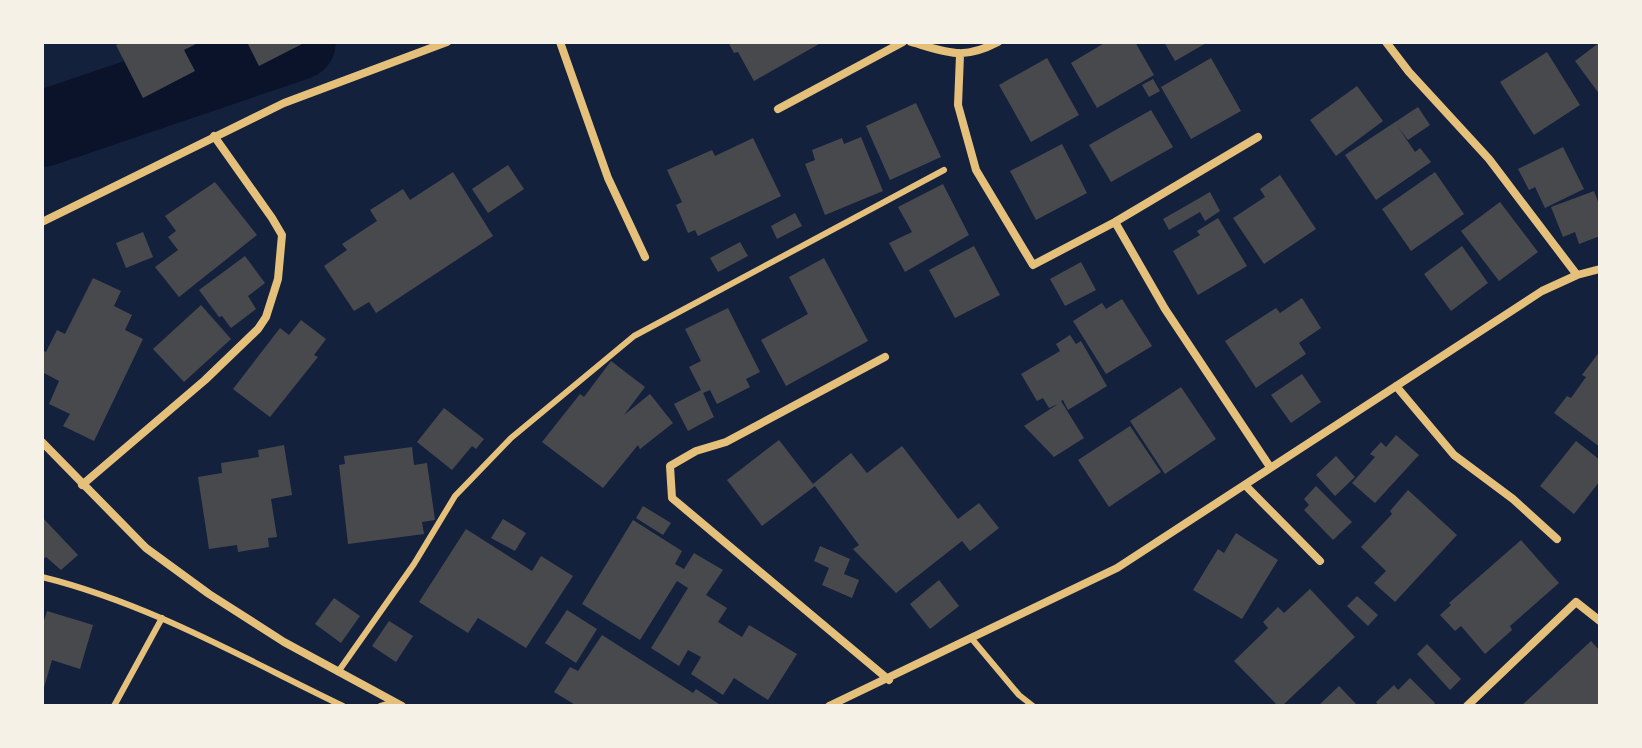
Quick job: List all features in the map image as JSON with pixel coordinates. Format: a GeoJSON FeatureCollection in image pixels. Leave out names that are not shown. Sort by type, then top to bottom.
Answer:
{"type":"FeatureCollection","features":[{"type":"Feature","properties":{"kind":"street"},"geometry":{"type":"LineString","coordinates":[[42,222],[284,103],[447,42]]}},
{"type":"Feature","properties":{"kind":"street"},"geometry":{"type":"LineString","coordinates":[[560,42],[608,178],[645,257]]}},
{"type":"Feature","properties":{"kind":"street"},"geometry":{"type":"LineString","coordinates":[[778,109],[903,42]]}},
{"type":"Feature","properties":{"kind":"street"},"geometry":{"type":"LineString","coordinates":[[911,42],[960,55],[998,42]]}},
{"type":"Feature","properties":{"kind":"street"},"geometry":{"type":"LineString","coordinates":[[1386,42],[1409,72],[1489,159],[1577,275]]}},
{"type":"Feature","properties":{"kind":"street"},"geometry":{"type":"LineString","coordinates":[[960,55],[958,105],[976,170],[1033,265],[1115,222],[1258,137]]}},
{"type":"Feature","properties":{"kind":"street"},"geometry":{"type":"LineString","coordinates":[[82,485],[205,380],[258,329],[266,317],[278,279],[282,235],[214,136]]}},
{"type":"Feature","properties":{"kind":"street"},"geometry":{"type":"LineString","coordinates":[[1115,222],[1165,309],[1270,467]]}},
{"type":"Feature","properties":{"kind":"street"},"geometry":{"type":"LineString","coordinates":[[829,706],[889,680],[1117,568],[1542,291],[1577,275],[1599,271]]}},
{"type":"Feature","properties":{"kind":"street"},"geometry":{"type":"LineString","coordinates":[[885,357],[726,442],[696,451],[670,466],[672,498],[889,680]]}},
{"type":"Feature","properties":{"kind":"street"},"geometry":{"type":"LineString","coordinates":[[1396,386],[1454,455],[1513,499],[1557,539]]}},
{"type":"Feature","properties":{"kind":"street"},"geometry":{"type":"LineString","coordinates":[[42,442],[146,548],[284,642],[397,704]]}},
{"type":"Feature","properties":{"kind":"street"},"geometry":{"type":"LineString","coordinates":[[1245,485],[1320,561]]}},
{"type":"Feature","properties":{"kind":"street"},"geometry":{"type":"LineString","coordinates":[[1467,706],[1576,602],[1600,621]]}},
{"type":"Feature","properties":{"kind":"lane"},"geometry":{"type":"LineString","coordinates":[[338,672],[414,564],[455,496],[511,438],[536,417],[634,336],[944,170]]}},
{"type":"Feature","properties":{"kind":"lane"},"geometry":{"type":"LineString","coordinates":[[42,577],[82,586],[162,618],[343,706]]}},
{"type":"Feature","properties":{"kind":"lane"},"geometry":{"type":"LineString","coordinates":[[114,706],[162,618]]}},
{"type":"Feature","properties":{"kind":"lane"},"geometry":{"type":"LineString","coordinates":[[972,639],[1019,695],[1033,706]]}},
{"type":"Feature","properties":{"kind":"lane"},"geometry":{"type":"LineString","coordinates":[[380,706],[397,704]]}},
{"type":"Feature","properties":{"kind":"building"},"geometry":{"type":"Polygon","coordinates":[[[122,42],[200,42],[184,50],[195,71],[143,98],[116,45],[122,42]]]}},
{"type":"Feature","properties":{"kind":"building"},"geometry":{"type":"Polygon","coordinates":[[[247,42],[306,42],[259,66],[247,42]]]}},
{"type":"Feature","properties":{"kind":"building"},"geometry":{"type":"Polygon","coordinates":[[[728,42],[819,44],[754,81],[738,52],[734,53],[728,42]]]}},
{"type":"Feature","properties":{"kind":"building"},"geometry":{"type":"Polygon","coordinates":[[[1106,42],[1135,42],[1154,75],[1097,108],[1071,63],[1106,42]]]}},
{"type":"Feature","properties":{"kind":"building"},"geometry":{"type":"Polygon","coordinates":[[[1164,42],[1208,42],[1175,61],[1164,42]]]}},
{"type":"Feature","properties":{"kind":"building"},"geometry":{"type":"Polygon","coordinates":[[[1600,42],[1600,95],[1575,61],[1600,42]]]}},
{"type":"Feature","properties":{"kind":"building"},"geometry":{"type":"Polygon","coordinates":[[[1547,52],[1580,105],[1534,135],[1500,82],[1547,52]]]}},
{"type":"Feature","properties":{"kind":"building"},"geometry":{"type":"Polygon","coordinates":[[[1047,58],[1079,115],[1031,142],[999,85],[1047,58]]]}},
{"type":"Feature","properties":{"kind":"building"},"geometry":{"type":"Polygon","coordinates":[[[1211,58],[1241,111],[1191,139],[1161,87],[1211,58]]]}},
{"type":"Feature","properties":{"kind":"building"},"geometry":{"type":"Polygon","coordinates":[[[1153,79],[1160,91],[1149,97],[1142,85],[1153,79]]]}},
{"type":"Feature","properties":{"kind":"building"},"geometry":{"type":"Polygon","coordinates":[[[1357,86],[1383,121],[1336,156],[1310,120],[1357,86]]]}},
{"type":"Feature","properties":{"kind":"building"},"geometry":{"type":"Polygon","coordinates":[[[916,103],[941,157],[890,180],[866,126],[916,103]]]}},
{"type":"Feature","properties":{"kind":"building"},"geometry":{"type":"Polygon","coordinates":[[[1418,107],[1430,125],[1408,140],[1398,127],[1415,152],[1420,148],[1431,162],[1376,200],[1345,155],[1418,107]]]}},
{"type":"Feature","properties":{"kind":"building"},"geometry":{"type":"Polygon","coordinates":[[[1151,110],[1173,147],[1111,182],[1089,145],[1151,110]]]}},
{"type":"Feature","properties":{"kind":"building"},"geometry":{"type":"Polygon","coordinates":[[[861,137],[883,191],[825,215],[805,164],[815,160],[812,150],[842,138],[844,144],[861,137]]]}},
{"type":"Feature","properties":{"kind":"building"},"geometry":{"type":"Polygon","coordinates":[[[753,138],[781,196],[698,236],[695,230],[688,233],[676,205],[682,202],[667,170],[712,150],[715,156],[753,138]]]}},
{"type":"Feature","properties":{"kind":"building"},"geometry":{"type":"Polygon","coordinates":[[[1062,144],[1087,193],[1036,220],[1010,171],[1062,144]]]}},
{"type":"Feature","properties":{"kind":"building"},"geometry":{"type":"Polygon","coordinates":[[[1563,147],[1584,189],[1545,208],[1535,187],[1529,190],[1518,169],[1563,147]]]}},
{"type":"Feature","properties":{"kind":"building"},"geometry":{"type":"Polygon","coordinates":[[[508,165],[524,189],[488,213],[472,189],[508,165]]]}},
{"type":"Feature","properties":{"kind":"building"},"geometry":{"type":"Polygon","coordinates":[[[453,172],[493,236],[376,313],[369,302],[354,311],[324,266],[347,250],[342,244],[377,221],[370,210],[403,189],[410,200],[453,172]]]}},
{"type":"Feature","properties":{"kind":"building"},"geometry":{"type":"Polygon","coordinates":[[[1435,172],[1464,214],[1411,251],[1382,209],[1435,172]]]}},
{"type":"Feature","properties":{"kind":"building"},"geometry":{"type":"Polygon","coordinates":[[[1280,175],[1316,229],[1264,264],[1233,218],[1265,197],[1260,189],[1280,175]]]}},
{"type":"Feature","properties":{"kind":"building"},"geometry":{"type":"Polygon","coordinates":[[[215,182],[257,235],[179,297],[155,267],[178,250],[168,237],[176,231],[165,216],[215,182]]]}},
{"type":"Feature","properties":{"kind":"building"},"geometry":{"type":"Polygon","coordinates":[[[943,184],[969,235],[905,272],[889,243],[912,232],[898,207],[943,184]]]}},
{"type":"Feature","properties":{"kind":"building"},"geometry":{"type":"Polygon","coordinates":[[[1594,191],[1600,207],[1600,236],[1579,244],[1575,232],[1563,237],[1551,207],[1594,191]]]}},
{"type":"Feature","properties":{"kind":"building"},"geometry":{"type":"Polygon","coordinates":[[[1210,192],[1220,211],[1205,221],[1200,212],[1169,230],[1163,219],[1210,192]]]}},
{"type":"Feature","properties":{"kind":"building"},"geometry":{"type":"Polygon","coordinates":[[[1500,202],[1538,252],[1499,281],[1461,231],[1500,202]]]}},
{"type":"Feature","properties":{"kind":"building"},"geometry":{"type":"Polygon","coordinates":[[[795,213],[802,226],[777,239],[771,226],[795,213]]]}},
{"type":"Feature","properties":{"kind":"building"},"geometry":{"type":"Polygon","coordinates":[[[1218,218],[1247,266],[1198,295],[1173,251],[1200,235],[1197,231],[1218,218]]]}},
{"type":"Feature","properties":{"kind":"building"},"geometry":{"type":"Polygon","coordinates":[[[143,232],[153,257],[126,268],[116,243],[143,232]]]}},
{"type":"Feature","properties":{"kind":"building"},"geometry":{"type":"Polygon","coordinates":[[[740,242],[748,256],[718,272],[710,258],[740,242]]]}},
{"type":"Feature","properties":{"kind":"building"},"geometry":{"type":"Polygon","coordinates":[[[974,246],[1000,295],[955,318],[929,270],[974,246]]]}},
{"type":"Feature","properties":{"kind":"building"},"geometry":{"type":"Polygon","coordinates":[[[1462,246],[1488,283],[1451,311],[1424,274],[1462,246]]]}},
{"type":"Feature","properties":{"kind":"building"},"geometry":{"type":"Polygon","coordinates":[[[245,256],[265,283],[248,296],[256,309],[231,328],[199,290],[245,256]]]}},
{"type":"Feature","properties":{"kind":"building"},"geometry":{"type":"Polygon","coordinates":[[[824,258],[868,341],[786,386],[761,340],[808,314],[789,277],[824,258]]]}},
{"type":"Feature","properties":{"kind":"building"},"geometry":{"type":"Polygon","coordinates":[[[1081,262],[1096,290],[1065,306],[1050,279],[1081,262]]]}},
{"type":"Feature","properties":{"kind":"building"},"geometry":{"type":"Polygon","coordinates":[[[93,278],[121,291],[114,306],[132,315],[125,330],[143,339],[94,441],[63,426],[70,414],[49,404],[59,381],[42,372],[42,350],[46,352],[57,330],[65,334],[93,278]]]}},
{"type":"Feature","properties":{"kind":"building"},"geometry":{"type":"Polygon","coordinates":[[[1302,298],[1321,328],[1299,343],[1306,354],[1256,388],[1225,341],[1276,308],[1280,313],[1302,298]]]}},
{"type":"Feature","properties":{"kind":"building"},"geometry":{"type":"Polygon","coordinates":[[[1122,299],[1152,346],[1106,374],[1073,321],[1102,303],[1106,309],[1122,299]]]}},
{"type":"Feature","properties":{"kind":"building"},"geometry":{"type":"Polygon","coordinates":[[[201,305],[231,339],[184,382],[153,349],[201,305]]]}},
{"type":"Feature","properties":{"kind":"building"},"geometry":{"type":"Polygon","coordinates":[[[728,308],[760,372],[746,379],[750,387],[717,404],[710,390],[703,393],[714,417],[688,431],[674,404],[701,390],[689,367],[701,361],[685,329],[728,308]]]}},
{"type":"Feature","properties":{"kind":"building"},"geometry":{"type":"Polygon","coordinates":[[[301,320],[326,339],[314,355],[318,357],[270,417],[233,389],[280,328],[289,335],[301,320]]]}},
{"type":"Feature","properties":{"kind":"building"},"geometry":{"type":"Polygon","coordinates":[[[1070,335],[1076,344],[1081,341],[1107,386],[1068,410],[1061,401],[1084,438],[1054,457],[1024,426],[1058,404],[1049,408],[1043,398],[1037,401],[1021,374],[1060,351],[1056,344],[1070,335]]]}},
{"type":"Feature","properties":{"kind":"building"},"geometry":{"type":"Polygon","coordinates":[[[1600,351],[1600,447],[1554,413],[1567,396],[1571,398],[1586,377],[1582,375],[1600,351]]]}},
{"type":"Feature","properties":{"kind":"building"},"geometry":{"type":"Polygon","coordinates":[[[611,361],[645,387],[624,415],[650,394],[673,423],[640,449],[638,445],[603,488],[542,442],[580,394],[584,397],[611,361]]]}},
{"type":"Feature","properties":{"kind":"building"},"geometry":{"type":"Polygon","coordinates":[[[1302,374],[1321,402],[1291,423],[1271,395],[1302,374]]]}},
{"type":"Feature","properties":{"kind":"building"},"geometry":{"type":"Polygon","coordinates":[[[1181,387],[1216,439],[1165,474],[1130,421],[1181,387]]]}},
{"type":"Feature","properties":{"kind":"building"},"geometry":{"type":"Polygon","coordinates":[[[444,408],[484,439],[476,449],[472,446],[452,470],[417,442],[444,408]]]}},
{"type":"Feature","properties":{"kind":"building"},"geometry":{"type":"Polygon","coordinates":[[[1130,426],[1161,472],[1109,507],[1078,460],[1130,426]]]}},
{"type":"Feature","properties":{"kind":"building"},"geometry":{"type":"Polygon","coordinates":[[[1396,435],[1419,455],[1375,503],[1352,483],[1375,457],[1370,454],[1381,442],[1386,447],[1396,435]]]}},
{"type":"Feature","properties":{"kind":"building"},"geometry":{"type":"Polygon","coordinates":[[[779,440],[813,484],[851,453],[867,473],[902,446],[958,519],[979,503],[999,528],[970,551],[962,541],[896,593],[853,549],[859,545],[815,486],[762,526],[727,480],[779,440]]]}},
{"type":"Feature","properties":{"kind":"building"},"geometry":{"type":"Polygon","coordinates":[[[1576,441],[1600,460],[1600,481],[1574,514],[1540,486],[1576,441]]]}},
{"type":"Feature","properties":{"kind":"building"},"geometry":{"type":"Polygon","coordinates":[[[284,445],[292,495],[271,499],[277,537],[268,538],[269,547],[238,552],[237,545],[209,549],[198,477],[222,473],[221,463],[259,457],[258,450],[284,445]]]}},
{"type":"Feature","properties":{"kind":"building"},"geometry":{"type":"Polygon","coordinates":[[[412,447],[414,465],[427,463],[435,520],[422,522],[424,534],[348,544],[339,465],[345,464],[344,456],[412,447]]]}},
{"type":"Feature","properties":{"kind":"building"},"geometry":{"type":"Polygon","coordinates":[[[1336,456],[1355,477],[1335,496],[1316,475],[1336,456]]]}},
{"type":"Feature","properties":{"kind":"building"},"geometry":{"type":"Polygon","coordinates":[[[1316,486],[1352,522],[1333,540],[1304,510],[1309,505],[1304,499],[1316,486]]]}},
{"type":"Feature","properties":{"kind":"building"},"geometry":{"type":"Polygon","coordinates":[[[1408,490],[1457,535],[1395,602],[1374,583],[1386,571],[1361,547],[1392,514],[1390,511],[1408,490]]]}},
{"type":"Feature","properties":{"kind":"building"},"geometry":{"type":"Polygon","coordinates":[[[643,506],[671,523],[663,535],[636,518],[643,506]]]}},
{"type":"Feature","properties":{"kind":"building"},"geometry":{"type":"Polygon","coordinates":[[[42,517],[78,555],[61,570],[46,557],[42,560],[42,517]]]}},
{"type":"Feature","properties":{"kind":"building"},"geometry":{"type":"Polygon","coordinates":[[[503,519],[526,533],[515,551],[491,538],[503,519]]]}},
{"type":"Feature","properties":{"kind":"building"},"geometry":{"type":"Polygon","coordinates":[[[633,520],[682,551],[675,564],[684,569],[694,553],[723,570],[706,595],[727,608],[718,622],[742,637],[749,625],[797,654],[768,700],[734,678],[723,695],[691,674],[701,657],[688,650],[679,666],[651,648],[688,588],[677,581],[640,640],[582,604],[633,520]]]}},
{"type":"Feature","properties":{"kind":"building"},"geometry":{"type":"Polygon","coordinates":[[[466,529],[532,571],[541,556],[573,576],[526,648],[478,618],[468,633],[419,602],[466,529]]]}},
{"type":"Feature","properties":{"kind":"building"},"geometry":{"type":"Polygon","coordinates":[[[1236,533],[1278,560],[1242,619],[1193,590],[1218,549],[1224,553],[1236,533]]]}},
{"type":"Feature","properties":{"kind":"building"},"geometry":{"type":"Polygon","coordinates":[[[1521,540],[1559,583],[1510,626],[1512,630],[1485,654],[1461,626],[1455,631],[1440,615],[1451,605],[1449,603],[1521,540]]]}},
{"type":"Feature","properties":{"kind":"building"},"geometry":{"type":"Polygon","coordinates":[[[820,546],[850,559],[844,574],[859,580],[852,598],[822,585],[829,568],[814,561],[820,546]]]}},
{"type":"Feature","properties":{"kind":"building"},"geometry":{"type":"Polygon","coordinates":[[[939,580],[959,606],[930,629],[910,604],[939,580]]]}},
{"type":"Feature","properties":{"kind":"building"},"geometry":{"type":"Polygon","coordinates":[[[1310,589],[1355,637],[1282,706],[1278,706],[1234,661],[1268,628],[1263,622],[1278,607],[1284,613],[1310,589]]]}},
{"type":"Feature","properties":{"kind":"building"},"geometry":{"type":"Polygon","coordinates":[[[1357,596],[1378,615],[1368,626],[1347,606],[1357,596]]]}},
{"type":"Feature","properties":{"kind":"building"},"geometry":{"type":"Polygon","coordinates":[[[334,598],[360,616],[341,643],[315,624],[334,598]]]}},
{"type":"Feature","properties":{"kind":"building"},"geometry":{"type":"Polygon","coordinates":[[[567,610],[597,629],[576,663],[545,643],[567,610]]]}},
{"type":"Feature","properties":{"kind":"building"},"geometry":{"type":"Polygon","coordinates":[[[47,611],[93,625],[80,669],[52,660],[43,691],[42,627],[47,611]]]}},
{"type":"Feature","properties":{"kind":"building"},"geometry":{"type":"Polygon","coordinates":[[[389,621],[413,636],[396,662],[372,646],[389,621]]]}},
{"type":"Feature","properties":{"kind":"building"},"geometry":{"type":"Polygon","coordinates":[[[602,635],[693,693],[696,689],[722,706],[577,706],[554,692],[570,667],[578,671],[602,635]]]}},
{"type":"Feature","properties":{"kind":"building"},"geometry":{"type":"Polygon","coordinates":[[[1591,641],[1600,651],[1600,706],[1521,706],[1591,641]]]}},
{"type":"Feature","properties":{"kind":"building"},"geometry":{"type":"Polygon","coordinates":[[[1427,644],[1461,679],[1450,690],[1417,654],[1427,644]]]}},
{"type":"Feature","properties":{"kind":"building"},"geometry":{"type":"Polygon","coordinates":[[[1410,678],[1435,703],[1432,706],[1379,706],[1376,702],[1394,685],[1398,690],[1410,678]]]}},
{"type":"Feature","properties":{"kind":"building"},"geometry":{"type":"Polygon","coordinates":[[[1339,686],[1358,706],[1318,706],[1339,686]]]}},
{"type":"Feature","properties":{"kind":"waterway"},"geometry":{"type":"LineString","coordinates":[[42,129],[298,42]]}}]}
